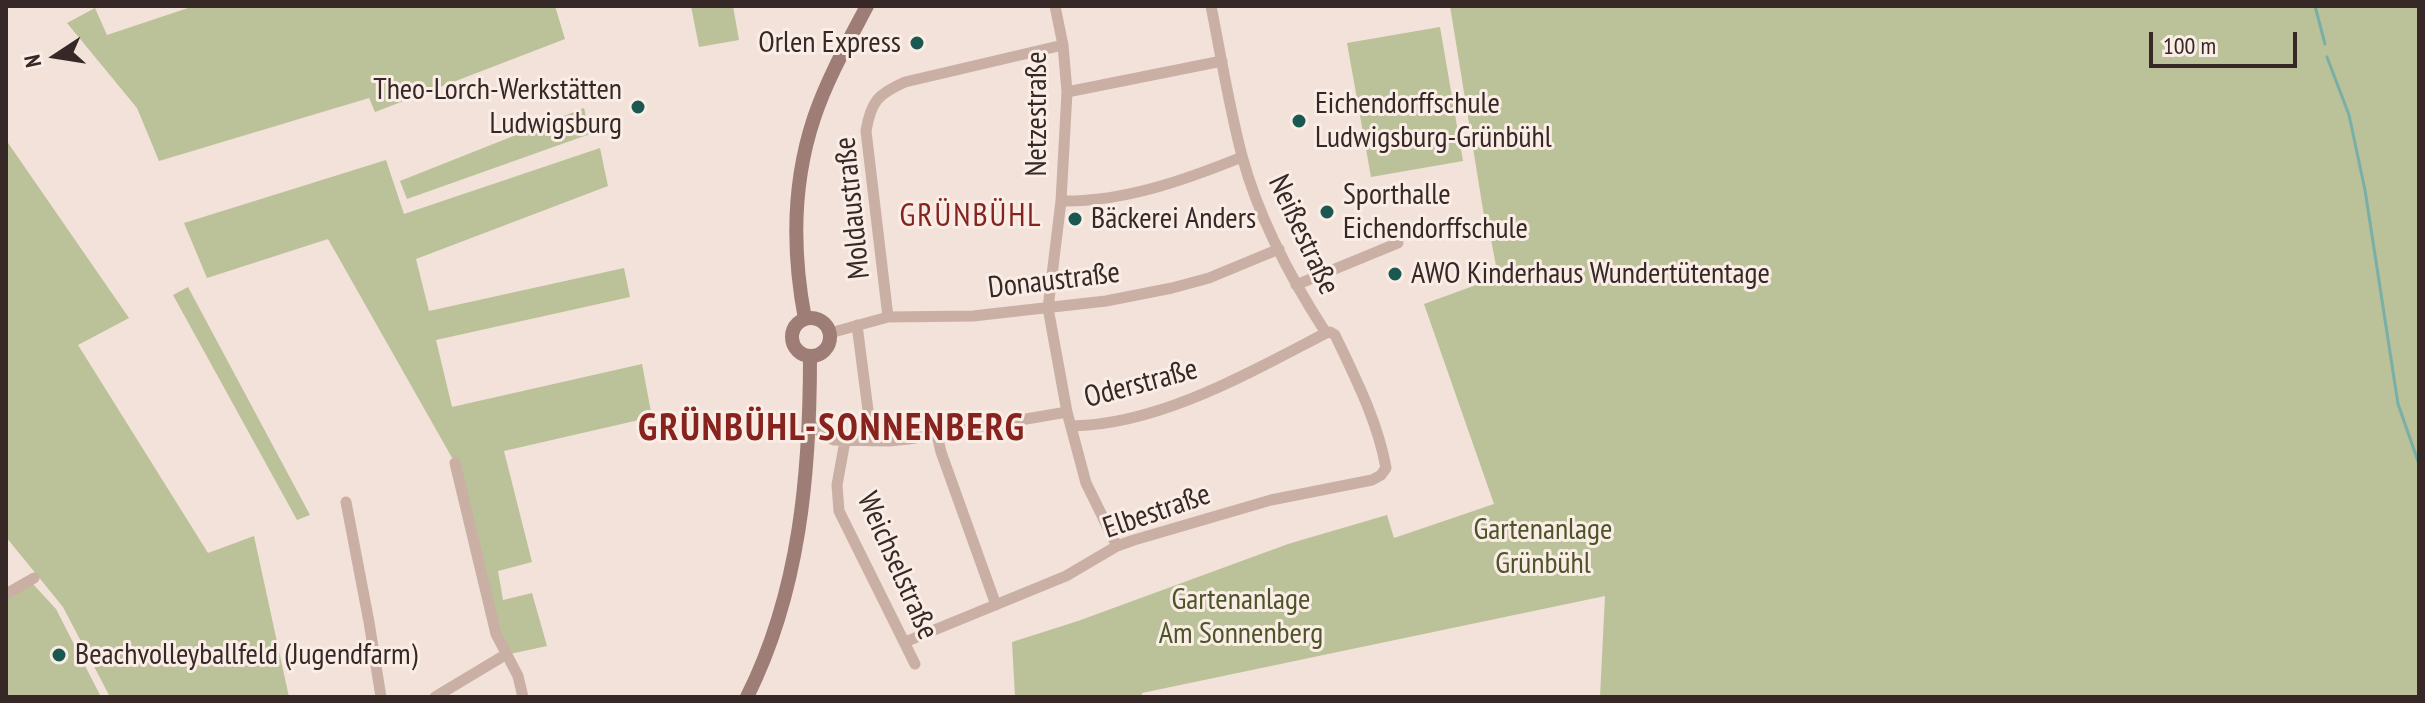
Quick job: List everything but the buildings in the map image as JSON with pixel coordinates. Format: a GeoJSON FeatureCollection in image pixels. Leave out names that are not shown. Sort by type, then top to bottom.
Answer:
{"type":"FeatureCollection","features":[{"type":"Feature","properties":{"kind":"main road"},"geometry":{"type":"LineString","coordinates":[[805,319],[795,248],[796,207],[805,151],[824,92],[867,6]]}},
{"type":"Feature","properties":{"kind":"main road"},"geometry":{"type":"LineString","coordinates":[[805,319],[823,322],[830,333],[826,350],[816,356],[810,357],[798,351],[792,340],[794,329],[805,319]]}},
{"type":"Feature","properties":{"kind":"main road"},"geometry":{"type":"LineString","coordinates":[[747,697],[773,639],[793,567],[803,508],[810,357]]}},
{"type":"Feature","properties":{"kind":"street","name":"Netzestraße"},"geometry":{"type":"LineString","coordinates":[[1055,6],[1063,45],[1067,92],[1061,201],[1048,308],[1067,412]]}},
{"type":"Feature","properties":{"kind":"street","name":"Neißestraße"},"geometry":{"type":"LineString","coordinates":[[1211,6],[1242,157],[1258,204],[1296,285],[1326,333],[1335,335],[1360,388],[1384,454],[1386,468]]}},
{"type":"Feature","properties":{"kind":"street","name":"Moldaustraße"},"geometry":{"type":"LineString","coordinates":[[888,317],[866,131],[870,111],[877,100],[905,82],[1063,45]]}},
{"type":"Feature","properties":{"kind":"street"},"geometry":{"type":"LineString","coordinates":[[1067,92],[1222,61]]}},
{"type":"Feature","properties":{"kind":"street"},"geometry":{"type":"LineString","coordinates":[[1061,201],[1082,202],[1146,189],[1202,173],[1242,157]]}},
{"type":"Feature","properties":{"kind":"street"},"geometry":{"type":"LineString","coordinates":[[1296,285],[1398,243]]}},
{"type":"Feature","properties":{"kind":"street","name":"Donaustraße"},"geometry":{"type":"LineString","coordinates":[[830,333],[888,317],[973,316],[1106,301],[1209,278],[1279,249]]}},
{"type":"Feature","properties":{"kind":"street"},"geometry":{"type":"LineString","coordinates":[[857,325],[872,441]]}},
{"type":"Feature","properties":{"kind":"street","name":"Oderstraße"},"geometry":{"type":"LineString","coordinates":[[808,422],[826,436],[845,441],[899,440],[1067,412],[1072,426],[1093,426],[1188,400],[1326,333]]}},
{"type":"Feature","properties":{"kind":"street"},"geometry":{"type":"LineString","coordinates":[[1072,426],[1086,483],[1117,546]]}},
{"type":"Feature","properties":{"kind":"street"},"geometry":{"type":"LineString","coordinates":[[937,435],[996,605]]}},
{"type":"Feature","properties":{"kind":"street","name":"Weichselstraße"},"geometry":{"type":"LineString","coordinates":[[845,441],[837,485],[839,511],[915,664]]}},
{"type":"Feature","properties":{"kind":"street"},"geometry":{"type":"LineString","coordinates":[[455,463],[496,634],[518,676],[523,697]]}},
{"type":"Feature","properties":{"kind":"street","name":"Elbestraße"},"geometry":{"type":"LineString","coordinates":[[905,642],[1066,576],[1117,546],[1271,500],[1372,480],[1386,468]]}},
{"type":"Feature","properties":{"kind":"street"},"geometry":{"type":"LineString","coordinates":[[346,502],[381,697]]}},
{"type":"Feature","properties":{"kind":"street"},"geometry":{"type":"LineString","coordinates":[[6,594],[34,578]]}},
{"type":"Feature","properties":{"kind":"street"},"geometry":{"type":"LineString","coordinates":[[435,697],[453,692],[505,655]]}},
{"type":"Feature","properties":{"kind":"green space"},"geometry":{"type":"Polygon","coordinates":[[[194,6],[555,6],[565,39],[375,112],[369,98],[159,161],[137,108],[67,23],[95,8],[107,35],[194,6]]]}},
{"type":"Feature","properties":{"kind":"green space"},"geometry":{"type":"Polygon","coordinates":[[[691,6],[733,6],[739,40],[699,47],[691,6]]]}},
{"type":"Feature","properties":{"kind":"green space"},"geometry":{"type":"Polygon","coordinates":[[[1450,6],[2419,6],[2419,697],[1600,697],[1605,596],[1142,693],[1142,697],[1015,697],[1012,642],[1288,544],[1387,515],[1394,538],[1494,504],[1424,304],[1498,277],[1489,228],[1486,228],[1450,6]]]}},
{"type":"Feature","properties":{"kind":"green space"},"geometry":{"type":"Polygon","coordinates":[[[1440,27],[1463,161],[1371,177],[1347,43],[1440,27]]]}},
{"type":"Feature","properties":{"kind":"green space"},"geometry":{"type":"Polygon","coordinates":[[[584,108],[590,134],[407,199],[400,181],[584,108]]]}},
{"type":"Feature","properties":{"kind":"green space"},"geometry":{"type":"Polygon","coordinates":[[[6,140],[129,318],[78,345],[208,553],[254,536],[289,697],[110,697],[63,607],[6,537],[6,140]]]}},
{"type":"Feature","properties":{"kind":"green space"},"geometry":{"type":"Polygon","coordinates":[[[600,148],[608,186],[416,259],[429,311],[624,268],[630,297],[436,340],[452,407],[642,364],[652,417],[504,451],[532,562],[498,571],[503,600],[532,593],[547,646],[505,655],[455,463],[328,239],[207,278],[184,223],[386,160],[404,214],[600,148]]]}},
{"type":"Feature","properties":{"kind":"green space"},"geometry":{"type":"Polygon","coordinates":[[[188,287],[310,515],[297,520],[173,295],[188,287]]]}},
{"type":"Feature","properties":{"kind":"green space"},"geometry":{"type":"Polygon","coordinates":[[[33,584],[56,609],[101,697],[6,697],[6,599],[33,584]]]}},
{"type":"Feature","properties":{"kind":"waterway"},"geometry":{"type":"LineString","coordinates":[[2315,6],[2325,44]]}},
{"type":"Feature","properties":{"kind":"waterway"},"geometry":{"type":"LineString","coordinates":[[2327,57],[2349,115],[2365,190],[2398,404],[2419,464]]}},
{"type":"Feature","properties":{"kind":"place","name":"Orlen Express"},"geometry":{"type":"Point","coordinates":[917,43]}},
{"type":"Feature","properties":{"kind":"place","name":"Theo-Lorch-Werkstätten Ludwigsburg"},"geometry":{"type":"Point","coordinates":[638,107]}},
{"type":"Feature","properties":{"kind":"place","name":"Eichendorffschule Ludwigsburg-Grünbühl"},"geometry":{"type":"Point","coordinates":[1299,121]}},
{"type":"Feature","properties":{"kind":"place","name":"Sporthalle Eichendorffschule"},"geometry":{"type":"Point","coordinates":[1327,212]}},
{"type":"Feature","properties":{"kind":"place","name":"Bäckerei Anders"},"geometry":{"type":"Point","coordinates":[1075,219]}},
{"type":"Feature","properties":{"kind":"place","name":"AWO Kinderhaus Wundertütentage"},"geometry":{"type":"Point","coordinates":[1395,274]}},
{"type":"Feature","properties":{"kind":"place","name":"Beachvolleyballfeld (Jugendfarm)"},"geometry":{"type":"Point","coordinates":[59,655]}},
{"type":"Feature","properties":{"kind":"district","name":"GRÜNBÜHL"},"geometry":{"type":"Point","coordinates":[971,217]}},
{"type":"Feature","properties":{"kind":"district","name":"GRÜNBÜHL-SONNENBERG"},"geometry":{"type":"Point","coordinates":[832,429]}},
{"type":"Feature","properties":{"kind":"park label","name":"Gartenanlage Grünbühl"},"geometry":{"type":"Point","coordinates":[1543,547]}},
{"type":"Feature","properties":{"kind":"park label","name":"Gartenanlage Am Sonnenberg"},"geometry":{"type":"Point","coordinates":[1241,617]}}]}
